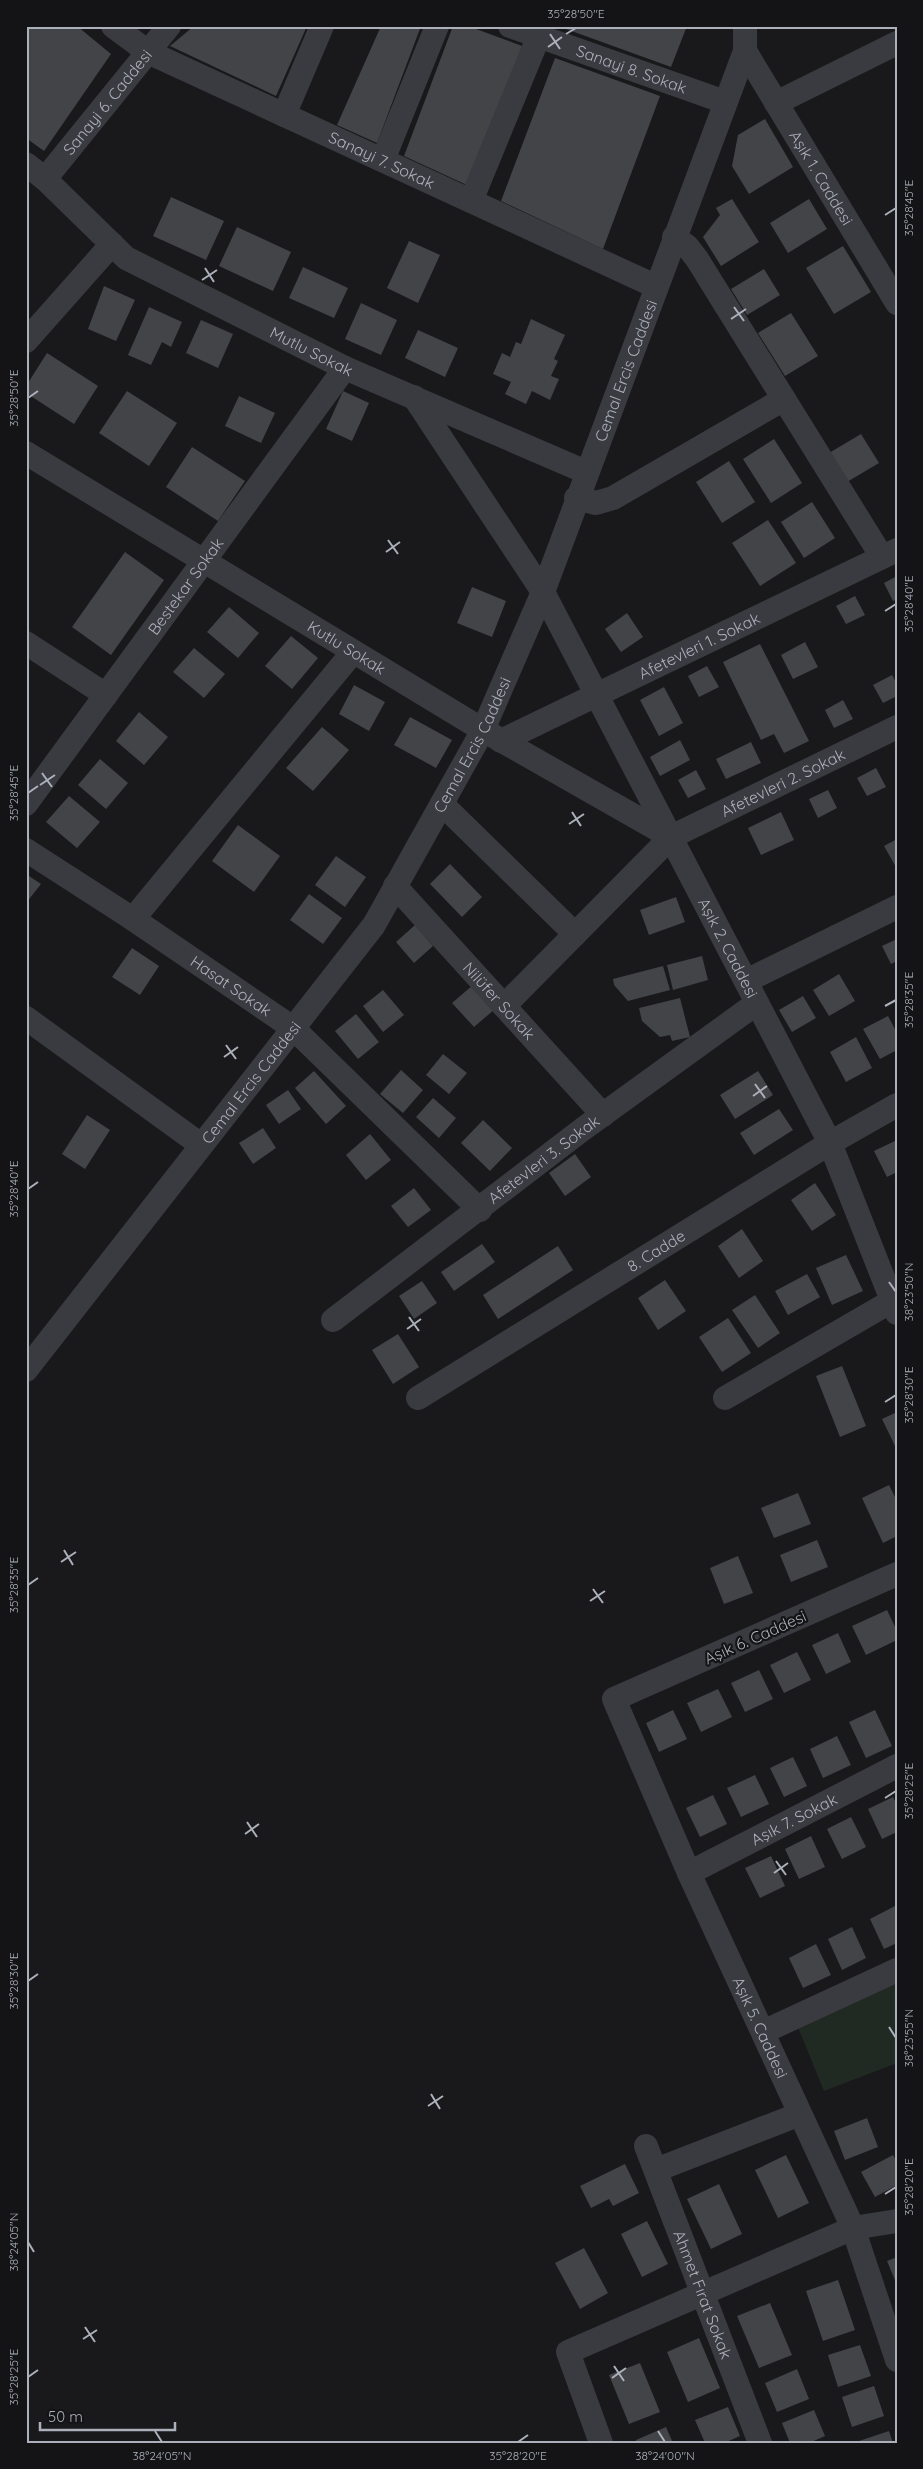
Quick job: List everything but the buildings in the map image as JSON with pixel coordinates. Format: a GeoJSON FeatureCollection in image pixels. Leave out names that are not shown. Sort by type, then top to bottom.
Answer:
{"type":"FeatureCollection","features":[{"type":"Feature","properties":{"kind":"street","name":"Sanayi 7. Sokak"},"geometry":{"type":"LineString","coordinates":[[113,26],[148,52],[655,286]]}},
{"type":"Feature","properties":{"kind":"street","name":"Sanayi 6. Caddesi"},"geometry":{"type":"LineString","coordinates":[[45,178],[169,26]]}},
{"type":"Feature","properties":{"kind":"street"},"geometry":{"type":"LineString","coordinates":[[284,115],[322,26]]}},
{"type":"Feature","properties":{"kind":"street"},"geometry":{"type":"LineString","coordinates":[[383,160],[437,26]]}},
{"type":"Feature","properties":{"kind":"street","name":"Sanayi 8. Sokak"},"geometry":{"type":"LineString","coordinates":[[510,26],[541,31],[725,102]]}},
{"type":"Feature","properties":{"kind":"street","name":"Cemal Ercis Caddesi"},"geometry":{"type":"LineString","coordinates":[[26,1370],[374,925],[442,804],[492,736],[576,498],[745,50],[745,26]]}},
{"type":"Feature","properties":{"kind":"street"},"geometry":{"type":"LineString","coordinates":[[470,201],[541,31]]}},
{"type":"Feature","properties":{"kind":"street"},"geometry":{"type":"LineString","coordinates":[[776,102],[897,43]]}},
{"type":"Feature","properties":{"kind":"street","name":"Aşık 1. Caddesi"},"geometry":{"type":"LineString","coordinates":[[745,50],[897,303]]}},
{"type":"Feature","properties":{"kind":"street","name":"Mutlu Sokak"},"geometry":{"type":"LineString","coordinates":[[26,164],[45,178],[126,258],[345,368],[586,472]]}},
{"type":"Feature","properties":{"kind":"street"},"geometry":{"type":"LineString","coordinates":[[674,237],[687,246],[697,259],[784,398],[889,553]]}},
{"type":"Feature","properties":{"kind":"street"},"geometry":{"type":"LineString","coordinates":[[26,341],[112,244]]}},
{"type":"Feature","properties":{"kind":"street","name":"Bestekar Sokak"},"geometry":{"type":"LineString","coordinates":[[26,804],[345,368]]}},
{"type":"Feature","properties":{"kind":"street"},"geometry":{"type":"LineString","coordinates":[[414,397],[543,592]]}},
{"type":"Feature","properties":{"kind":"street"},"geometry":{"type":"LineString","coordinates":[[576,498],[596,503],[612,498],[784,398]]}},
{"type":"Feature","properties":{"kind":"street","name":"Kutlu Sokak"},"geometry":{"type":"LineString","coordinates":[[26,453],[492,736],[671,837]]}},
{"type":"Feature","properties":{"kind":"street","name":"Afetevleri 1. Sokak"},"geometry":{"type":"LineString","coordinates":[[492,736],[596,694],[889,553]]}},
{"type":"Feature","properties":{"kind":"street","name":"Aşık 2. Caddesi"},"geometry":{"type":"LineString","coordinates":[[543,592],[830,1143],[895,1304]]}},
{"type":"Feature","properties":{"kind":"street"},"geometry":{"type":"LineString","coordinates":[[26,643],[106,695]]}},
{"type":"Feature","properties":{"kind":"street"},"geometry":{"type":"LineString","coordinates":[[133,919],[353,652]]}},
{"type":"Feature","properties":{"kind":"street","name":"Afetevleri 2. Sokak"},"geometry":{"type":"LineString","coordinates":[[504,1006],[671,837],[897,727]]}},
{"type":"Feature","properties":{"kind":"street"},"geometry":{"type":"LineString","coordinates":[[442,804],[575,934]]}},
{"type":"Feature","properties":{"kind":"street","name":"Hasat Sokak"},"geometry":{"type":"LineString","coordinates":[[26,850],[133,919],[293,1028],[480,1210]]}},
{"type":"Feature","properties":{"kind":"street","name":"Nilüfer Sokak"},"geometry":{"type":"LineString","coordinates":[[395,886],[603,1115]]}},
{"type":"Feature","properties":{"kind":"street"},"geometry":{"type":"LineString","coordinates":[[746,981],[897,907]]}},
{"type":"Feature","properties":{"kind":"street","name":"Afetevleri 3. Sokak"},"geometry":{"type":"LineString","coordinates":[[333,1320],[603,1115],[757,1003]]}},
{"type":"Feature","properties":{"kind":"street"},"geometry":{"type":"LineString","coordinates":[[26,1018],[201,1145]]}},
{"type":"Feature","properties":{"kind":"street","name":"8. Cadde"},"geometry":{"type":"LineString","coordinates":[[418,1398],[830,1143],[897,1105]]}},
{"type":"Feature","properties":{"kind":"street"},"geometry":{"type":"LineString","coordinates":[[724,1398],[895,1304]]}},
{"type":"Feature","properties":{"kind":"street","name":"Aşık 6. Caddesi"},"geometry":{"type":"LineString","coordinates":[[614,1699],[897,1574]]}},
{"type":"Feature","properties":{"kind":"street","name":"Aşık 5. Caddesi"},"geometry":{"type":"LineString","coordinates":[[614,1699],[689,1873],[853,2228],[897,2360]]}},
{"type":"Feature","properties":{"kind":"street","name":"Aşık 7. Sokak"},"geometry":{"type":"LineString","coordinates":[[689,1873],[897,1766]]}},
{"type":"Feature","properties":{"kind":"street"},"geometry":{"type":"LineString","coordinates":[[763,2032],[897,1970]]}},
{"type":"Feature","properties":{"kind":"street"},"geometry":{"type":"LineString","coordinates":[[656,2170],[800,2114]]}},
{"type":"Feature","properties":{"kind":"street","name":"Ahmet Fırat Sokak"},"geometry":{"type":"LineString","coordinates":[[646,2146],[760,2443]]}},
{"type":"Feature","properties":{"kind":"street"},"geometry":{"type":"LineString","coordinates":[[601,2443],[568,2352],[853,2228],[897,2221]]}},
{"type":"Feature","properties":{"kind":"shaded area"},"geometry":{"type":"Polygon","coordinates":[[[897,1965],[897,2063],[824,2091],[795,2020],[897,1965]]]}}]}
